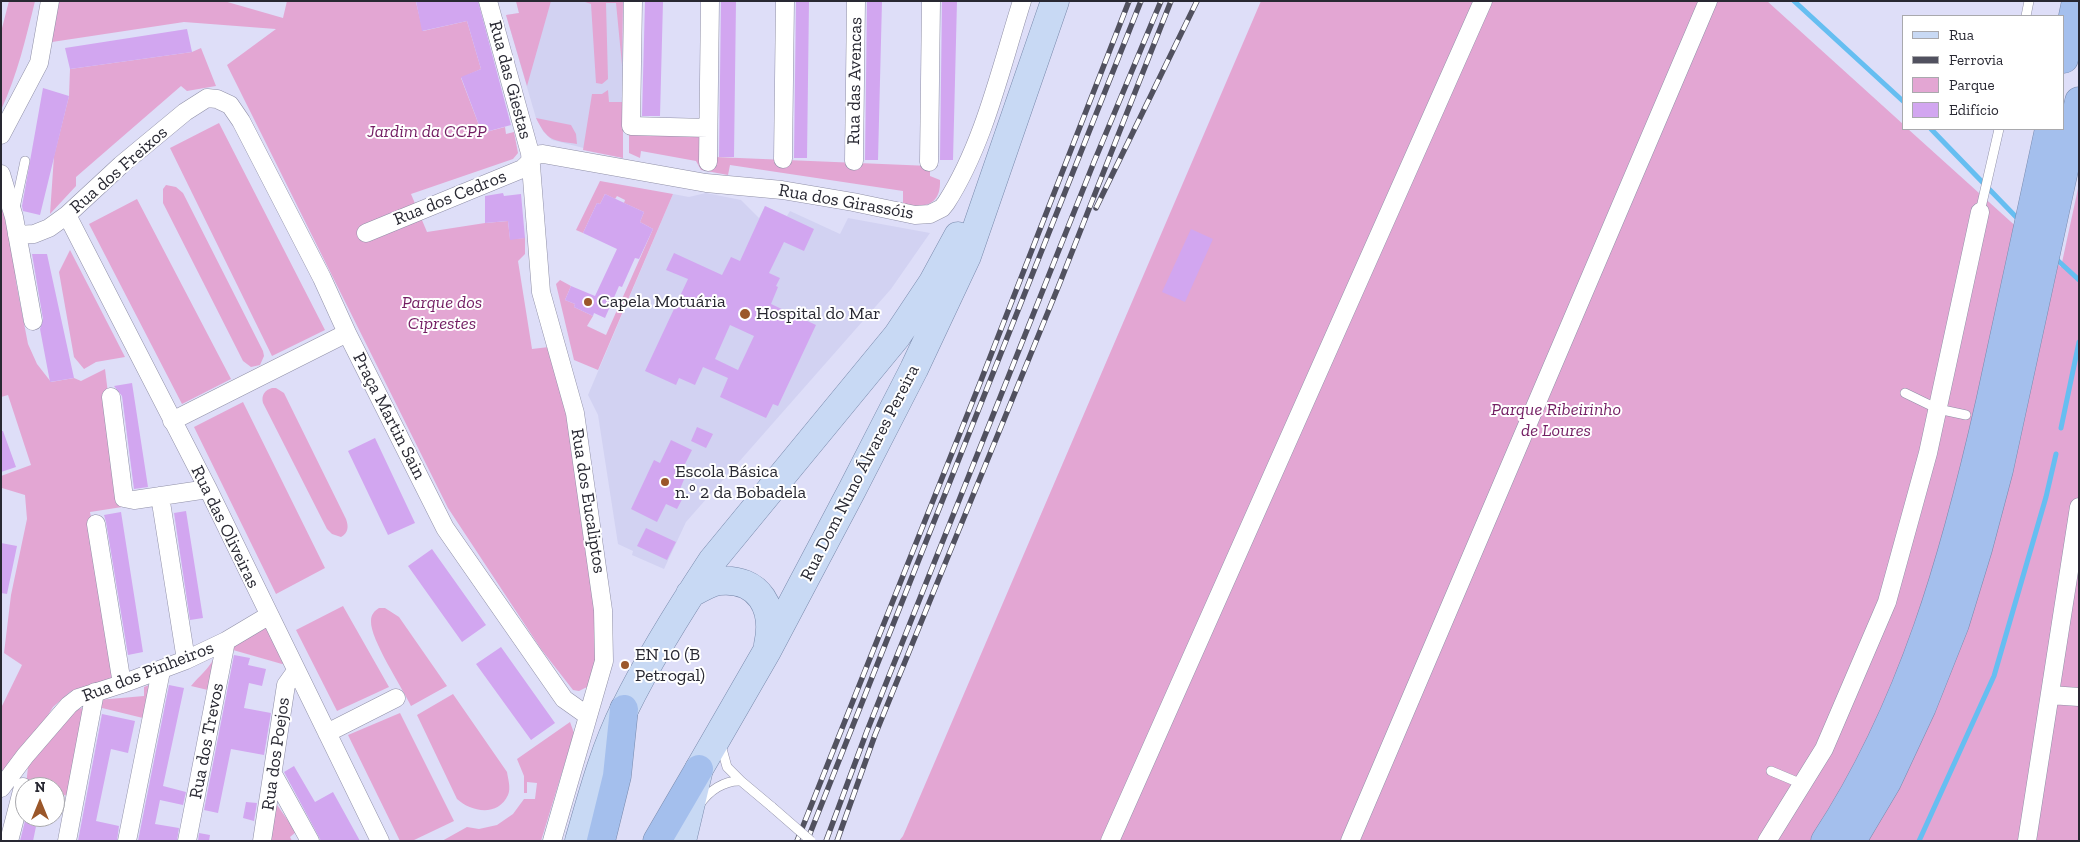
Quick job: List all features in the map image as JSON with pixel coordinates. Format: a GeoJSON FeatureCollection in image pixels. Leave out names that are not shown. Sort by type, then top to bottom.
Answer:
{"type":"FeatureCollection","features":[{"type":"Feature","properties":{"kind":"highway"},"geometry":{"type":"LineString","coordinates":[[2065,53],[2076,1]]}},
{"type":"Feature","properties":{"kind":"highway"},"geometry":{"type":"LineString","coordinates":[[1852,841],[1887,782],[1922,707],[1955,624],[1978,549],[1999,470],[2079,102]]}},
{"type":"Feature","properties":{"kind":"highway"},"geometry":{"type":"LineString","coordinates":[[1825,841],[1867,772],[1901,699],[1932,619],[1956,544],[1974,473],[2048,130]]}},
{"type":"Feature","properties":{"kind":"highway"},"geometry":{"type":"LineString","coordinates":[[601,841],[617,776],[624,709]]}},
{"type":"Feature","properties":{"kind":"highway"},"geometry":{"type":"LineString","coordinates":[[674,840],[699,769]]}},
{"type":"Feature","properties":{"kind":"main road","name":"Rua Dom Nuno Álvares Pereira"},"geometry":{"type":"LineString","coordinates":[[699,769],[767,651],[914,369],[967,256],[1055,1]]}},
{"type":"Feature","properties":{"kind":"main road","name":"Rua Dom Nuno Álvares Pereira"},"geometry":{"type":"LineString","coordinates":[[579,841],[597,776],[624,709],[656,650],[690,594],[712,561],[897,336],[933,282],[998,165]]}},
{"type":"Feature","properties":{"kind":"main road"},"geometry":{"type":"LineString","coordinates":[[690,594],[717,581],[739,581],[759,592],[769,609],[771,630],[767,651]]}},
{"type":"Feature","properties":{"kind":"street"},"geometry":{"type":"LineString","coordinates":[[1,135],[39,63],[50,1]]}},
{"type":"Feature","properties":{"kind":"street","name":"Rua das Giestas"},"geometry":{"type":"LineString","coordinates":[[488,1],[530,159]]}},
{"type":"Feature","properties":{"kind":"street"},"geometry":{"type":"LineString","coordinates":[[633,1],[631,126],[708,128]]}},
{"type":"Feature","properties":{"kind":"street"},"geometry":{"type":"LineString","coordinates":[[708,162],[710,1]]}},
{"type":"Feature","properties":{"kind":"street"},"geometry":{"type":"LineString","coordinates":[[783,159],[785,1]]}},
{"type":"Feature","properties":{"kind":"street","name":"Rua das Avencas"},"geometry":{"type":"LineString","coordinates":[[854,161],[856,1]]}},
{"type":"Feature","properties":{"kind":"street"},"geometry":{"type":"LineString","coordinates":[[929,162],[931,1]]}},
{"type":"Feature","properties":{"kind":"street","name":"Rua dos Girassóis"},"geometry":{"type":"LineString","coordinates":[[530,159],[543,154],[706,183],[782,190],[915,215],[930,214],[942,208],[946,203],[968,164],[1022,1]]}},
{"type":"Feature","properties":{"kind":"street"},"geometry":{"type":"LineString","coordinates":[[1110,841],[1483,1]]}},
{"type":"Feature","properties":{"kind":"street"},"geometry":{"type":"LineString","coordinates":[[1350,841],[1708,1]]}},
{"type":"Feature","properties":{"kind":"street","name":"Rua dos Freixos"},"geometry":{"type":"LineString","coordinates":[[15,226],[34,234],[49,228],[67,215],[122,165],[186,112],[207,98],[217,99]]}},
{"type":"Feature","properties":{"kind":"street","name":"Praça Martin Sain"},"geometry":{"type":"LineString","coordinates":[[217,99],[230,105],[241,121],[322,278],[347,333],[446,528],[564,699],[588,716]]}},
{"type":"Feature","properties":{"kind":"street","name":"Rua dos Cedros"},"geometry":{"type":"LineString","coordinates":[[366,233],[522,169],[530,159]]}},
{"type":"Feature","properties":{"kind":"street","name":"Rua dos Eucaliptos"},"geometry":{"type":"LineString","coordinates":[[530,159],[541,292],[575,413],[601,590],[604,661],[552,841]]}},
{"type":"Feature","properties":{"kind":"street"},"geometry":{"type":"LineString","coordinates":[[1,174],[15,226],[33,321]]}},
{"type":"Feature","properties":{"kind":"street"},"geometry":{"type":"LineString","coordinates":[[1767,841],[1824,749],[1886,602],[1928,453],[1980,212]]}},
{"type":"Feature","properties":{"kind":"street","name":"Rua das Oliveiras"},"geometry":{"type":"LineString","coordinates":[[67,215],[208,489],[268,616],[380,841]]}},
{"type":"Feature","properties":{"kind":"street"},"geometry":{"type":"LineString","coordinates":[[172,421],[347,333]]}},
{"type":"Feature","properties":{"kind":"street"},"geometry":{"type":"LineString","coordinates":[[111,397],[124,498],[134,500],[208,489]]}},
{"type":"Feature","properties":{"kind":"street"},"geometry":{"type":"LineString","coordinates":[[160,496],[186,660]]}},
{"type":"Feature","properties":{"kind":"street"},"geometry":{"type":"LineString","coordinates":[[2027,841],[2079,507]]}},
{"type":"Feature","properties":{"kind":"street"},"geometry":{"type":"LineString","coordinates":[[96,524],[122,684]]}},
{"type":"Feature","properties":{"kind":"street","name":"Rua dos Pinheiros"},"geometry":{"type":"LineString","coordinates":[[1,788],[25,756],[69,705],[78,698],[186,660],[226,641],[268,616]]}},
{"type":"Feature","properties":{"kind":"street","name":"Rua dos Trevos"},"geometry":{"type":"LineString","coordinates":[[187,841],[226,641]]}},
{"type":"Feature","properties":{"kind":"street"},"geometry":{"type":"LineString","coordinates":[[127,841],[161,670]]}},
{"type":"Feature","properties":{"kind":"street","name":"Rua dos Poejos"},"geometry":{"type":"LineString","coordinates":[[262,841],[286,684],[296,670]]}},
{"type":"Feature","properties":{"kind":"street"},"geometry":{"type":"LineString","coordinates":[[66,841],[95,692]]}},
{"type":"Feature","properties":{"kind":"street"},"geometry":{"type":"LineString","coordinates":[[2050,695],[2079,697]]}},
{"type":"Feature","properties":{"kind":"street"},"geometry":{"type":"LineString","coordinates":[[327,733],[396,698]]}},
{"type":"Feature","properties":{"kind":"street"},"geometry":{"type":"LineString","coordinates":[[273,774],[310,841]]}},
{"type":"Feature","properties":{"kind":"street"},"geometry":{"type":"LineString","coordinates":[[9,841],[15,818]]}},
{"type":"Feature","properties":{"kind":"lane"},"geometry":{"type":"LineString","coordinates":[[2026,15],[2029,1]]}},
{"type":"Feature","properties":{"kind":"lane"},"geometry":{"type":"LineString","coordinates":[[1980,212],[1999,130]]}},
{"type":"Feature","properties":{"kind":"lane"},"geometry":{"type":"LineString","coordinates":[[15,226],[25,161]]}},
{"type":"Feature","properties":{"kind":"lane"},"geometry":{"type":"LineString","coordinates":[[1905,392],[1938,409],[1966,416]]}},
{"type":"Feature","properties":{"kind":"lane"},"geometry":{"type":"LineString","coordinates":[[720,732],[722,752],[727,767],[811,841]]}},
{"type":"Feature","properties":{"kind":"lane"},"geometry":{"type":"LineString","coordinates":[[1771,771],[1802,784]]}},
{"type":"Feature","properties":{"kind":"lane"},"geometry":{"type":"LineString","coordinates":[[674,840],[704,799],[719,786],[734,780],[741,781]]}},
{"type":"Feature","properties":{"kind":"shaded area"},"geometry":{"type":"Polygon","coordinates":[[[516,1],[623,1],[623,158],[552,140],[543,131],[536,118],[506,15],[519,13],[516,1]]]}},
{"type":"Feature","properties":{"kind":"shaded area","name":"Hospital do Mar"},"geometry":{"type":"Polygon","coordinates":[[[706,193],[741,200],[759,218],[765,206],[787,216],[790,211],[840,234],[848,218],[930,233],[891,289],[686,522],[664,569],[632,555],[633,551],[618,544],[598,415],[588,395],[673,194],[689,197],[706,193]]]}},
{"type":"Feature","properties":{"kind":"green space"},"geometry":{"type":"Polygon","coordinates":[[[9,1],[35,1],[25,43],[1,110],[1,32],[9,1]]]}},
{"type":"Feature","properties":{"kind":"green space","name":"Parque dos Ciprestes"},"geometry":{"type":"Polygon","coordinates":[[[56,1],[224,1],[283,18],[287,1],[418,1],[416,2],[423,31],[467,21],[481,69],[461,78],[482,133],[505,127],[506,134],[514,132],[518,153],[513,159],[411,194],[427,232],[508,221],[510,239],[525,238],[525,254],[518,261],[532,349],[549,347],[566,413],[577,474],[593,587],[597,661],[589,686],[579,691],[573,690],[541,649],[448,508],[227,65],[276,29],[184,22],[52,42],[56,1]]]}},
{"type":"Feature","properties":{"kind":"green space"},"geometry":{"type":"Polygon","coordinates":[[[516,1],[551,1],[527,86],[506,15],[519,13],[516,1]]]}},
{"type":"Feature","properties":{"kind":"green space"},"geometry":{"type":"Polygon","coordinates":[[[582,1],[623,1],[622,65],[616,3],[606,3],[608,79],[602,84],[596,83],[591,4],[582,1]]]}},
{"type":"Feature","properties":{"kind":"green space","name":"Parque Ribeirinho de Loures"},"geometry":{"type":"Polygon","coordinates":[[[1261,1],[1767,1],[1902,123],[1902,130],[1909,130],[2061,267],[2079,184],[2079,841],[899,841],[903,836],[1261,1]]]}},
{"type":"Feature","properties":{"kind":"green space"},"geometry":{"type":"Polygon","coordinates":[[[201,48],[216,86],[187,91],[181,86],[76,177],[76,186],[50,214],[54,156],[69,96],[70,69],[192,52],[201,48]]]}},
{"type":"Feature","properties":{"kind":"green space"},"geometry":{"type":"Polygon","coordinates":[[[608,90],[609,102],[623,102],[623,158],[583,150],[592,94],[602,94],[608,90]]]}},
{"type":"Feature","properties":{"kind":"green space"},"geometry":{"type":"Polygon","coordinates":[[[536,118],[571,125],[576,134],[577,144],[562,142],[548,136],[536,118]]]}},
{"type":"Feature","properties":{"kind":"green space"},"geometry":{"type":"Polygon","coordinates":[[[219,123],[325,330],[272,356],[170,148],[219,123]]]}},
{"type":"Feature","properties":{"kind":"green space"},"geometry":{"type":"Polygon","coordinates":[[[629,133],[710,136],[715,157],[930,166],[930,176],[940,180],[940,189],[938,195],[930,203],[911,206],[903,205],[903,191],[730,165],[728,175],[701,170],[696,161],[641,151],[640,158],[629,153],[629,133]]]}},
{"type":"Feature","properties":{"kind":"green space"},"geometry":{"type":"Polygon","coordinates":[[[600,181],[673,194],[598,370],[574,360],[556,284],[560,280],[571,286],[565,300],[575,304],[574,307],[593,316],[587,326],[606,335],[653,229],[640,222],[644,212],[624,203],[625,200],[617,196],[615,199],[605,194],[600,204],[597,203],[583,233],[576,230],[600,181]]]}},
{"type":"Feature","properties":{"kind":"green space"},"geometry":{"type":"Polygon","coordinates":[[[166,185],[176,187],[183,193],[263,351],[264,356],[260,365],[251,367],[243,361],[163,203],[163,189],[166,185]]]}},
{"type":"Feature","properties":{"kind":"green space"},"geometry":{"type":"Polygon","coordinates":[[[1,198],[13,250],[16,282],[28,344],[37,364],[51,382],[74,378],[81,381],[105,369],[122,507],[90,512],[121,675],[70,692],[53,707],[37,733],[1,779],[1,708],[22,665],[4,653],[11,595],[27,519],[25,495],[2,488],[1,476],[31,465],[8,395],[1,397],[1,198]]]}},
{"type":"Feature","properties":{"kind":"green space"},"geometry":{"type":"Polygon","coordinates":[[[137,199],[231,379],[182,404],[89,224],[137,199]]]}},
{"type":"Feature","properties":{"kind":"green space"},"geometry":{"type":"Polygon","coordinates":[[[70,250],[125,357],[96,362],[84,369],[74,357],[59,272],[70,250]]]}},
{"type":"Feature","properties":{"kind":"green space"},"geometry":{"type":"Polygon","coordinates":[[[272,388],[276,388],[284,393],[346,519],[347,530],[341,537],[332,534],[327,529],[263,403],[264,393],[272,388]]]}},
{"type":"Feature","properties":{"kind":"green space"},"geometry":{"type":"Polygon","coordinates":[[[243,402],[325,568],[276,594],[194,427],[243,402]]]}},
{"type":"Feature","properties":{"kind":"green space"},"geometry":{"type":"Polygon","coordinates":[[[343,606],[389,687],[337,711],[296,630],[343,606]]]}},
{"type":"Feature","properties":{"kind":"green space"},"geometry":{"type":"Polygon","coordinates":[[[379,608],[385,608],[399,617],[447,686],[411,706],[381,651],[372,629],[372,617],[379,608]]]}},
{"type":"Feature","properties":{"kind":"green space"},"geometry":{"type":"Polygon","coordinates":[[[271,626],[288,663],[282,664],[233,650],[231,642],[271,626]]]}},
{"type":"Feature","properties":{"kind":"green space"},"geometry":{"type":"Polygon","coordinates":[[[218,657],[212,691],[191,686],[214,658],[218,657]]]}},
{"type":"Feature","properties":{"kind":"green space"},"geometry":{"type":"Polygon","coordinates":[[[157,682],[147,719],[98,707],[98,700],[144,696],[144,687],[157,682]]]}},
{"type":"Feature","properties":{"kind":"green space"},"geometry":{"type":"Polygon","coordinates":[[[453,694],[507,772],[509,792],[504,802],[498,807],[484,810],[477,809],[469,807],[457,799],[417,715],[453,694]]]}},
{"type":"Feature","properties":{"kind":"green space"},"geometry":{"type":"Polygon","coordinates":[[[85,707],[68,796],[65,795],[65,777],[27,777],[29,757],[59,716],[85,707]]]}},
{"type":"Feature","properties":{"kind":"green space"},"geometry":{"type":"Polygon","coordinates":[[[400,713],[454,821],[412,841],[400,841],[348,735],[400,713]]]}},
{"type":"Feature","properties":{"kind":"green space"},"geometry":{"type":"Polygon","coordinates":[[[570,722],[574,733],[541,841],[442,841],[467,827],[479,829],[497,825],[513,814],[524,799],[535,799],[537,783],[527,782],[527,793],[524,793],[524,776],[517,759],[570,722]]]}},
{"type":"Feature","properties":{"kind":"green space"},"geometry":{"type":"Polygon","coordinates":[[[275,802],[296,832],[290,837],[292,841],[268,841],[275,802]]]}},
{"type":"Feature","properties":{"kind":"building"},"geometry":{"type":"Polygon","coordinates":[[[416,1],[478,1],[511,125],[482,133],[461,77],[481,69],[467,21],[422,31],[416,1]]]}},
{"type":"Feature","properties":{"kind":"building"},"geometry":{"type":"Polygon","coordinates":[[[645,1],[663,1],[660,116],[642,116],[645,1]]]}},
{"type":"Feature","properties":{"kind":"building"},"geometry":{"type":"Polygon","coordinates":[[[721,1],[736,1],[734,157],[719,157],[721,1]]]}},
{"type":"Feature","properties":{"kind":"building"},"geometry":{"type":"Polygon","coordinates":[[[796,1],[809,1],[807,158],[794,158],[796,1]]]}},
{"type":"Feature","properties":{"kind":"building"},"geometry":{"type":"Polygon","coordinates":[[[867,1],[882,1],[878,160],[865,160],[867,1]]]}},
{"type":"Feature","properties":{"kind":"building"},"geometry":{"type":"Polygon","coordinates":[[[942,1],[957,1],[953,160],[940,160],[942,1]]]}},
{"type":"Feature","properties":{"kind":"building"},"geometry":{"type":"Polygon","coordinates":[[[187,29],[192,52],[70,69],[65,48],[187,29]]]}},
{"type":"Feature","properties":{"kind":"building"},"geometry":{"type":"Polygon","coordinates":[[[43,88],[69,96],[40,215],[23,211],[22,206],[43,88]]]}},
{"type":"Feature","properties":{"kind":"building"},"geometry":{"type":"Polygon","coordinates":[[[503,193],[504,196],[521,194],[525,238],[510,240],[508,221],[485,223],[485,196],[503,193]]]}},
{"type":"Feature","properties":{"kind":"building"},"geometry":{"type":"Polygon","coordinates":[[[605,194],[644,212],[640,222],[653,229],[639,259],[635,258],[622,287],[619,286],[605,318],[594,313],[593,316],[574,307],[575,304],[565,300],[571,286],[595,296],[617,249],[583,233],[597,203],[600,204],[605,194]]]}},
{"type":"Feature","properties":{"kind":"building"},"geometry":{"type":"Polygon","coordinates":[[[765,206],[814,229],[804,251],[784,242],[769,273],[780,278],[771,304],[816,325],[778,406],[773,404],[766,418],[720,397],[728,378],[703,367],[695,385],[679,378],[676,385],[645,371],[688,279],[666,270],[674,253],[722,275],[731,257],[740,261],[765,206]],[[730,325],[715,359],[738,370],[754,336],[730,325]]]}},
{"type":"Feature","properties":{"kind":"building"},"geometry":{"type":"Polygon","coordinates":[[[1191,229],[1213,239],[1185,302],[1162,292],[1191,229]]]}},
{"type":"Feature","properties":{"kind":"building"},"geometry":{"type":"Polygon","coordinates":[[[32,254],[47,254],[74,378],[50,382],[40,329],[43,319],[32,254]]]}},
{"type":"Feature","properties":{"kind":"building"},"geometry":{"type":"Polygon","coordinates":[[[132,383],[148,487],[134,489],[122,396],[114,386],[132,383]]]}},
{"type":"Feature","properties":{"kind":"building"},"geometry":{"type":"Polygon","coordinates":[[[697,427],[713,434],[706,448],[691,441],[697,427]]]}},
{"type":"Feature","properties":{"kind":"building"},"geometry":{"type":"Polygon","coordinates":[[[1,431],[3,431],[16,467],[1,472],[1,431]]]}},
{"type":"Feature","properties":{"kind":"building"},"geometry":{"type":"Polygon","coordinates":[[[375,438],[415,523],[388,535],[348,451],[375,438]]]}},
{"type":"Feature","properties":{"kind":"building"},"geometry":{"type":"Polygon","coordinates":[[[671,440],[692,450],[683,468],[688,470],[680,489],[686,492],[677,509],[666,504],[657,522],[631,509],[654,460],[660,463],[671,440]]]}},
{"type":"Feature","properties":{"kind":"building"},"geometry":{"type":"Polygon","coordinates":[[[186,511],[203,618],[190,620],[174,513],[186,511]]]}},
{"type":"Feature","properties":{"kind":"building"},"geometry":{"type":"Polygon","coordinates":[[[121,512],[143,652],[128,655],[104,515],[121,512]]]}},
{"type":"Feature","properties":{"kind":"building"},"geometry":{"type":"Polygon","coordinates":[[[646,528],[676,542],[667,560],[637,546],[646,528]]]}},
{"type":"Feature","properties":{"kind":"building"},"geometry":{"type":"Polygon","coordinates":[[[1,543],[17,546],[7,594],[1,593],[1,543]]]}},
{"type":"Feature","properties":{"kind":"building"},"geometry":{"type":"Polygon","coordinates":[[[432,549],[486,625],[462,642],[408,566],[432,549]]]}},
{"type":"Feature","properties":{"kind":"building"},"geometry":{"type":"Polygon","coordinates":[[[501,647],[555,723],[531,740],[476,664],[501,647]]]}},
{"type":"Feature","properties":{"kind":"building"},"geometry":{"type":"Polygon","coordinates":[[[234,655],[250,658],[248,665],[266,669],[262,686],[249,683],[244,708],[271,713],[264,755],[231,749],[218,813],[204,810],[234,655]]]}},
{"type":"Feature","properties":{"kind":"building"},"geometry":{"type":"Polygon","coordinates":[[[169,685],[184,688],[163,786],[186,792],[183,805],[160,800],[155,824],[179,828],[177,841],[138,841],[169,685]]]}},
{"type":"Feature","properties":{"kind":"building"},"geometry":{"type":"Polygon","coordinates":[[[102,714],[135,721],[128,753],[111,749],[96,821],[119,826],[117,841],[78,841],[102,714]]]}},
{"type":"Feature","properties":{"kind":"building"},"geometry":{"type":"Polygon","coordinates":[[[294,766],[315,802],[333,792],[360,841],[321,841],[284,772],[294,766]]]}},
{"type":"Feature","properties":{"kind":"building"},"geometry":{"type":"Polygon","coordinates":[[[246,802],[257,803],[254,821],[243,818],[246,802]]]}},
{"type":"Feature","properties":{"kind":"building"},"geometry":{"type":"Polygon","coordinates":[[[24,827],[36,827],[33,841],[20,841],[24,827]]]}},
{"type":"Feature","properties":{"kind":"building"},"geometry":{"type":"Polygon","coordinates":[[[199,833],[210,835],[209,841],[198,841],[199,833]]]}},
{"type":"Feature","properties":{"kind":"waterway"},"geometry":{"type":"LineString","coordinates":[[1794,1],[1902,100]]}},
{"type":"Feature","properties":{"kind":"waterway"},"geometry":{"type":"LineString","coordinates":[[1932,130],[2019,220]]}},
{"type":"Feature","properties":{"kind":"waterway"},"geometry":{"type":"LineString","coordinates":[[2054,257],[2079,280]]}},
{"type":"Feature","properties":{"kind":"waterway"},"geometry":{"type":"LineString","coordinates":[[2061,428],[2079,342]]}},
{"type":"Feature","properties":{"kind":"waterway"},"geometry":{"type":"LineString","coordinates":[[1919,841],[1994,676],[2046,497],[2056,454]]}},
{"type":"Feature","properties":{"kind":"railway"},"geometry":{"type":"LineString","coordinates":[[797,841],[980,383],[1129,1]]}},
{"type":"Feature","properties":{"kind":"railway"},"geometry":{"type":"LineString","coordinates":[[807,841],[1141,1]]}},
{"type":"Feature","properties":{"kind":"railway"},"geometry":{"type":"LineString","coordinates":[[826,841],[867,731],[1094,162],[1161,1]]}},
{"type":"Feature","properties":{"kind":"railway"},"geometry":{"type":"LineString","coordinates":[[837,841],[875,735],[1059,285],[1171,1]]}},
{"type":"Feature","properties":{"kind":"railway"},"geometry":{"type":"LineString","coordinates":[[1096,208],[1197,1]]}},
{"type":"Feature","properties":{"kind":"place","name":"Capela Motuária"},"geometry":{"type":"Point","coordinates":[588,302]}},
{"type":"Feature","properties":{"kind":"place","name":"Hospital do Mar"},"geometry":{"type":"Point","coordinates":[745,314]}},
{"type":"Feature","properties":{"kind":"place","name":"Escola Básica n.º 2 da Bobadela"},"geometry":{"type":"Point","coordinates":[665,482]}},
{"type":"Feature","properties":{"kind":"place","name":"EN 10 (B Petrogal)"},"geometry":{"type":"Point","coordinates":[625,665]}},
{"type":"Feature","properties":{"kind":"park label","name":"Jardim da CCPP"},"geometry":{"type":"Point","coordinates":[427,132]}}]}
